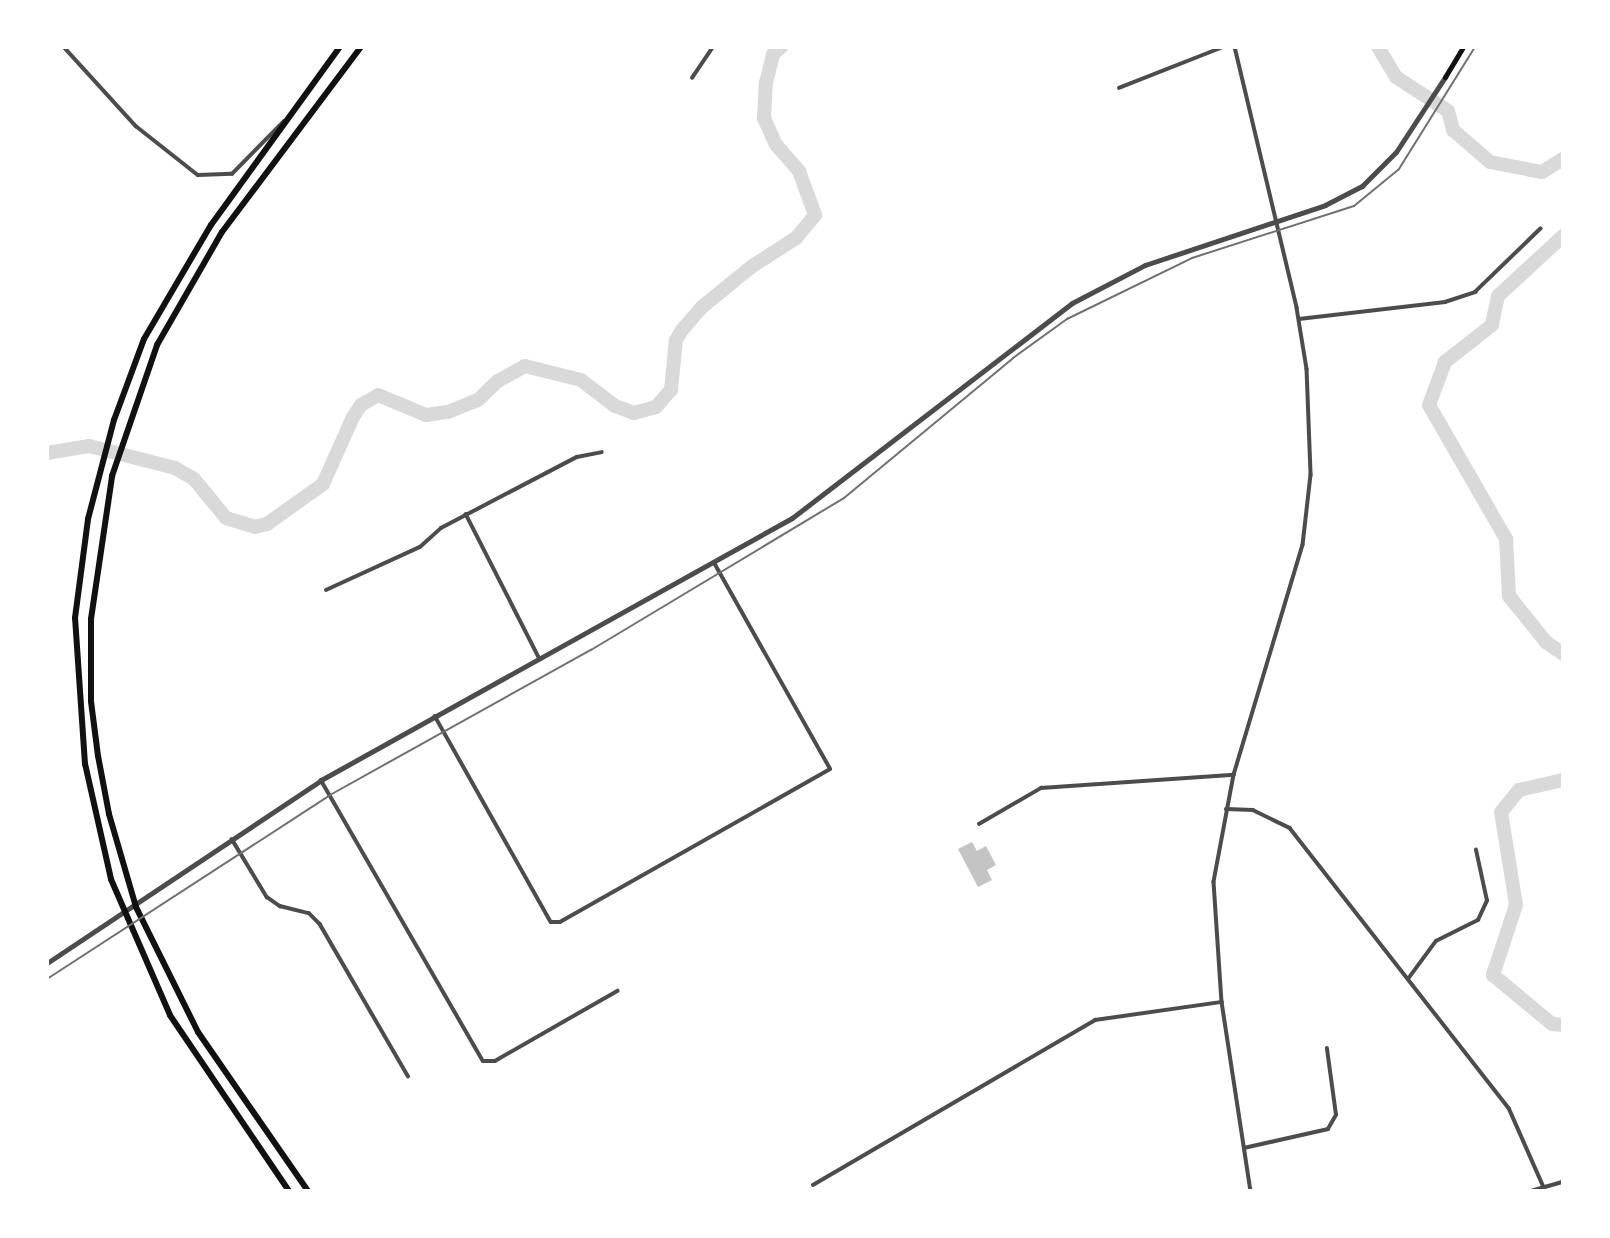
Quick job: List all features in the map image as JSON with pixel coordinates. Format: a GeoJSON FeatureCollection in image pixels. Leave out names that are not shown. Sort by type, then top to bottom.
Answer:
{"type":"FeatureCollection","features":[{"type":"Feature","properties":{"kind":"highway"},"geometry":{"type":"LineString","coordinates":[[289,1191],[185,1041],[147,967],[111,880],[85,764],[76,655],[79,573],[114,420],[144,339],[165,299],[290,114],[340,47]]}},
{"type":"Feature","properties":{"kind":"highway"},"geometry":{"type":"LineString","coordinates":[[308,1191],[198,1032],[158,959],[124,871],[98,756],[89,655],[94,576],[112,476],[127,424],[157,345],[188,286],[266,171],[361,47]]}},
{"type":"Feature","properties":{"kind":"main road"},"geometry":{"type":"LineString","coordinates":[[1445,77],[1463,47]]}},
{"type":"Feature","properties":{"kind":"street"},"geometry":{"type":"LineString","coordinates":[[64,47],[115,104],[181,165],[213,178],[245,165],[290,114]]}},
{"type":"Feature","properties":{"kind":"street"},"geometry":{"type":"LineString","coordinates":[[691,78],[713,47]]}},
{"type":"Feature","properties":{"kind":"street"},"geometry":{"type":"LineString","coordinates":[[1119,88],[1223,47]]}},
{"type":"Feature","properties":{"kind":"street"},"geometry":{"type":"LineString","coordinates":[[1235,47],[1273,219],[1299,319],[1307,369],[1310,509],[1234,775],[1226,809],[1213,898],[1222,1002],[1251,1191]]}},
{"type":"Feature","properties":{"kind":"street"},"geometry":{"type":"LineString","coordinates":[[47,964],[321,780],[714,563],[822,497],[1010,346],[1072,303],[1145,265],[1273,219],[1325,205],[1362,186],[1410,131],[1445,77]]}},
{"type":"Feature","properties":{"kind":"street"},"geometry":{"type":"LineString","coordinates":[[1299,319],[1446,302],[1475,292],[1540,229]]}},
{"type":"Feature","properties":{"kind":"street"},"geometry":{"type":"LineString","coordinates":[[326,590],[420,547],[466,514],[577,457],[602,452]]}},
{"type":"Feature","properties":{"kind":"street"},"geometry":{"type":"LineString","coordinates":[[466,514],[540,660]]}},
{"type":"Feature","properties":{"kind":"street"},"geometry":{"type":"LineString","coordinates":[[435,716],[551,922],[559,922],[830,769],[714,563]]}},
{"type":"Feature","properties":{"kind":"street"},"geometry":{"type":"LineString","coordinates":[[979,824],[1041,789],[1234,775]]}},
{"type":"Feature","properties":{"kind":"street"},"geometry":{"type":"LineString","coordinates":[[321,780],[487,1063],[617,991]]}},
{"type":"Feature","properties":{"kind":"street"},"geometry":{"type":"LineString","coordinates":[[1226,809],[1253,810],[1290,828],[1509,1108],[1543,1185]]}},
{"type":"Feature","properties":{"kind":"street"},"geometry":{"type":"LineString","coordinates":[[232,839],[267,897],[281,906],[309,913],[320,924],[408,1076]]}},
{"type":"Feature","properties":{"kind":"street"},"geometry":{"type":"LineString","coordinates":[[1408,979],[1436,941],[1478,920],[1487,901],[1476,849]]}},
{"type":"Feature","properties":{"kind":"street"},"geometry":{"type":"LineString","coordinates":[[813,1185],[1095,1020],[1222,1002]]}},
{"type":"Feature","properties":{"kind":"street"},"geometry":{"type":"LineString","coordinates":[[1244,1149],[1328,1129],[1336,1115],[1327,1049]]}},
{"type":"Feature","properties":{"kind":"street"},"geometry":{"type":"LineString","coordinates":[[1531,1191],[1543,1185],[1563,1182]]}},
{"type":"Feature","properties":{"kind":"building"},"geometry":{"type":"Polygon","coordinates":[[[972,842],[977,851],[986,846],[996,865],[987,870],[992,880],[978,887],[958,849],[972,842]]]}},
{"type":"Feature","properties":{"kind":"waterway"},"geometry":{"type":"LineString","coordinates":[[47,453],[89,446],[175,468],[194,479],[226,518],[255,527],[267,524],[323,484],[353,417],[361,405],[378,395],[426,415],[448,412],[478,400],[498,381],[525,366],[581,380],[615,406],[634,413],[656,407],[671,390],[676,340],[682,330],[702,307],[751,267],[796,238],[815,215],[799,171],[776,145],[764,118],[766,83],[773,54],[781,47]]}},
{"type":"Feature","properties":{"kind":"waterway"},"geometry":{"type":"LineString","coordinates":[[1378,47],[1396,77],[1448,111],[1453,130],[1490,162],[1542,172],[1563,159]]}},
{"type":"Feature","properties":{"kind":"waterway"},"geometry":{"type":"LineString","coordinates":[[1563,236],[1498,296],[1492,325],[1445,362],[1429,405],[1506,539],[1509,596],[1546,642],[1563,654]]}},
{"type":"Feature","properties":{"kind":"waterway"},"geometry":{"type":"LineString","coordinates":[[1563,780],[1519,790],[1501,812],[1516,905],[1493,975],[1552,1024],[1563,1025]]}},
{"type":"Feature","properties":{"kind":"tram line"},"geometry":{"type":"LineString","coordinates":[[47,979],[330,795],[591,650],[844,498],[1013,358],[1067,319],[1192,258],[1354,206],[1399,169],[1475,47]]}}]}
